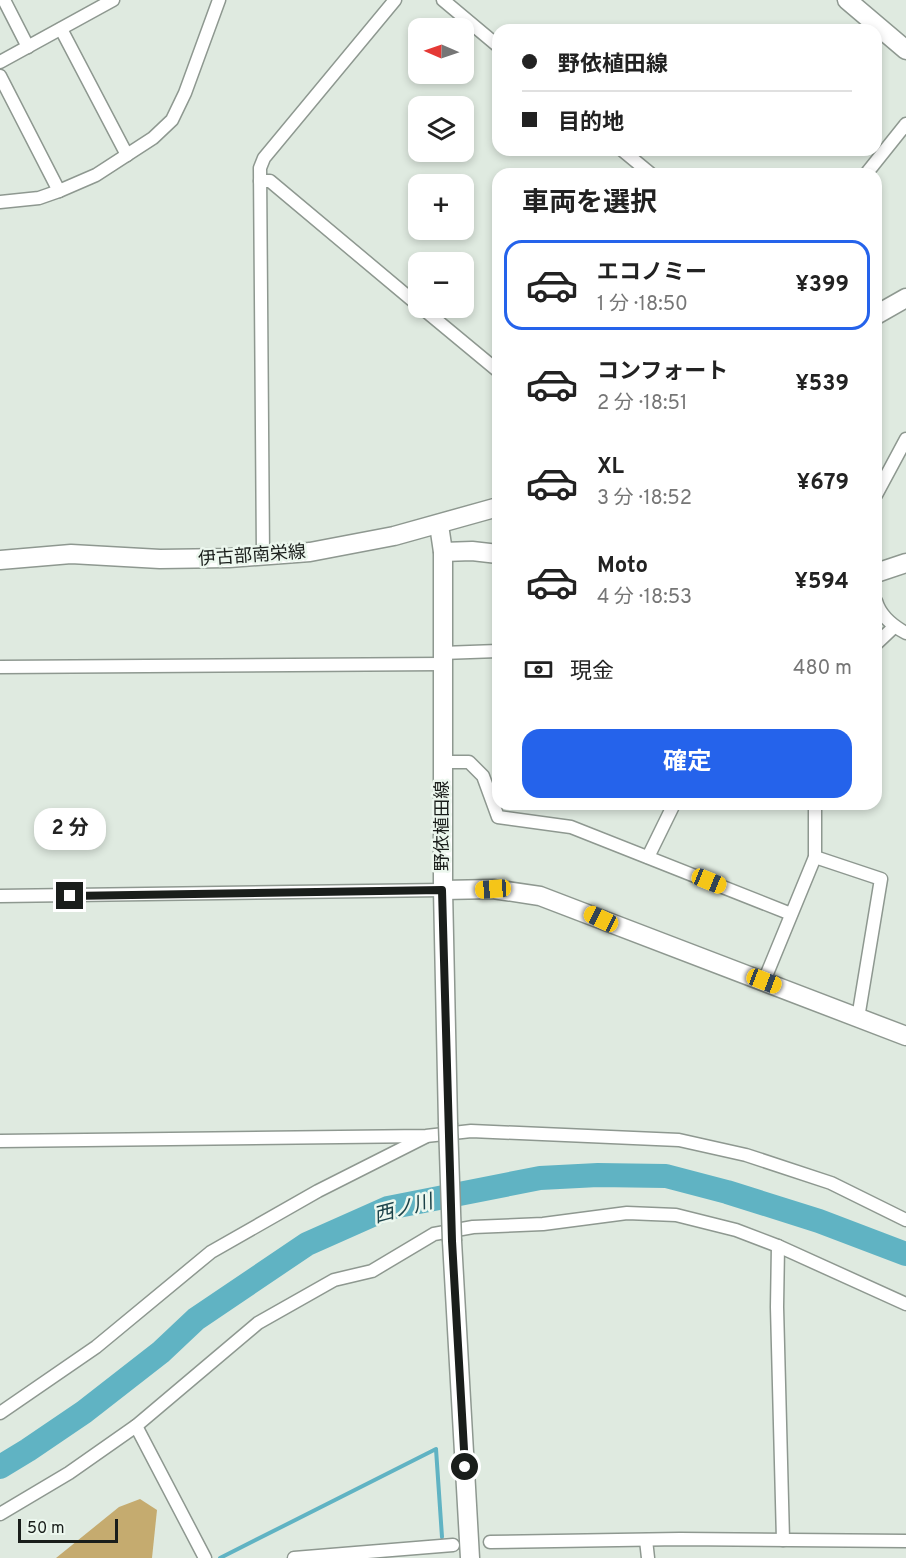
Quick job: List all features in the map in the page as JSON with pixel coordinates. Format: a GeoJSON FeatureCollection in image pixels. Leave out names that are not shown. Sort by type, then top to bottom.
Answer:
{"type":"FeatureCollection","features":[{"type":"Feature","properties":{"kind":"main road"},"geometry":{"type":"LineString","coordinates":[[847,0],[875,24]]}},
{"type":"Feature","properties":{"kind":"main road"},"geometry":{"type":"LineString","coordinates":[[882,30],[906,51]]}},
{"type":"Feature","properties":{"kind":"main road"},"geometry":{"type":"LineString","coordinates":[[882,312],[906,298]]}},
{"type":"Feature","properties":{"kind":"main road","name":"伊古部南栄線"},"geometry":{"type":"LineString","coordinates":[[0,560],[71,554],[160,559],[263,556],[310,552],[439,525],[492,509]]}},
{"type":"Feature","properties":{"kind":"main road","name":"野依植田線"},"geometry":{"type":"LineString","coordinates":[[439,525],[442,552],[442,890],[448,1123],[452,1241],[470,1558]]}},
{"type":"Feature","properties":{"kind":"main road"},"geometry":{"type":"LineString","coordinates":[[442,552],[492,553]]}},
{"type":"Feature","properties":{"kind":"main road"},"geometry":{"type":"LineString","coordinates":[[882,571],[906,563]]}},
{"type":"Feature","properties":{"kind":"main road"},"geometry":{"type":"LineString","coordinates":[[442,890],[493,889],[540,896],[906,1036]]}},
{"type":"Feature","properties":{"kind":"street"},"geometry":{"type":"LineString","coordinates":[[4,0],[28,47]]}},
{"type":"Feature","properties":{"kind":"street"},"geometry":{"type":"LineString","coordinates":[[0,62],[113,0]]}},
{"type":"Feature","properties":{"kind":"street"},"geometry":{"type":"LineString","coordinates":[[0,202],[39,198],[59,191],[96,175],[153,138],[172,120],[185,93],[219,0]]}},
{"type":"Feature","properties":{"kind":"street"},"geometry":{"type":"LineString","coordinates":[[263,556],[260,168],[264,158],[395,0]]}},
{"type":"Feature","properties":{"kind":"street"},"geometry":{"type":"LineString","coordinates":[[443,0],[492,41]]}},
{"type":"Feature","properties":{"kind":"street"},"geometry":{"type":"LineString","coordinates":[[61,29],[128,155]]}},
{"type":"Feature","properties":{"kind":"street"},"geometry":{"type":"LineString","coordinates":[[0,76],[59,191]]}},
{"type":"Feature","properties":{"kind":"street"},"geometry":{"type":"LineString","coordinates":[[882,154],[906,124]]}},
{"type":"Feature","properties":{"kind":"street"},"geometry":{"type":"LineString","coordinates":[[629,156],[644,168]]}},
{"type":"Feature","properties":{"kind":"street"},"geometry":{"type":"LineString","coordinates":[[871,168],[880,156]]}},
{"type":"Feature","properties":{"kind":"street"},"geometry":{"type":"LineString","coordinates":[[260,181],[270,181],[408,296]]}},
{"type":"Feature","properties":{"kind":"street"},"geometry":{"type":"LineString","coordinates":[[434,318],[492,366]]}},
{"type":"Feature","properties":{"kind":"street"},"geometry":{"type":"LineString","coordinates":[[882,484],[906,439]]}},
{"type":"Feature","properties":{"kind":"street"},"geometry":{"type":"LineString","coordinates":[[882,614],[894,627],[906,633]]}},
{"type":"Feature","properties":{"kind":"street"},"geometry":{"type":"LineString","coordinates":[[882,638],[894,627]]}},
{"type":"Feature","properties":{"kind":"street"},"geometry":{"type":"LineString","coordinates":[[0,667],[442,658],[492,652]]}},
{"type":"Feature","properties":{"kind":"street"},"geometry":{"type":"LineString","coordinates":[[442,762],[469,762],[483,776],[492,801]]}},
{"type":"Feature","properties":{"kind":"street"},"geometry":{"type":"LineString","coordinates":[[495,810],[498,817],[571,827],[791,914]]}},
{"type":"Feature","properties":{"kind":"street"},"geometry":{"type":"LineString","coordinates":[[648,857],[671,810]]}},
{"type":"Feature","properties":{"kind":"street"},"geometry":{"type":"LineString","coordinates":[[764,981],[815,857],[816,810]]}},
{"type":"Feature","properties":{"kind":"street"},"geometry":{"type":"LineString","coordinates":[[815,857],[881,879],[858,1018]]}},
{"type":"Feature","properties":{"kind":"street"},"geometry":{"type":"LineString","coordinates":[[0,896],[442,890]]}},
{"type":"Feature","properties":{"kind":"street"},"geometry":{"type":"LineString","coordinates":[[0,1141],[426,1136],[471,1131],[678,1140],[746,1155],[831,1183],[906,1220]]}},
{"type":"Feature","properties":{"kind":"street"},"geometry":{"type":"LineString","coordinates":[[0,1413],[96,1347],[211,1252],[318,1191],[426,1136]]}},
{"type":"Feature","properties":{"kind":"street"},"geometry":{"type":"LineString","coordinates":[[0,1514],[69,1473],[136,1426],[258,1323],[334,1280],[372,1271],[434,1234],[473,1227],[543,1224],[627,1213],[676,1215],[736,1230],[778,1246],[906,1305]]}},
{"type":"Feature","properties":{"kind":"street"},"geometry":{"type":"LineString","coordinates":[[778,1246],[777,1307],[783,1540]]}},
{"type":"Feature","properties":{"kind":"street"},"geometry":{"type":"LineString","coordinates":[[136,1426],[205,1558]]}},
{"type":"Feature","properties":{"kind":"street"},"geometry":{"type":"LineString","coordinates":[[646,1540],[648,1558]]}},
{"type":"Feature","properties":{"kind":"street"},"geometry":{"type":"LineString","coordinates":[[490,1542],[906,1541]]}},
{"type":"Feature","properties":{"kind":"street"},"geometry":{"type":"LineString","coordinates":[[294,1558],[453,1545]]}},
{"type":"Feature","properties":{"kind":"shaded area"},"geometry":{"type":"Polygon","coordinates":[[[140,1499],[157,1510],[152,1558],[56,1558],[119,1507],[140,1499]]]}},
{"type":"Feature","properties":{"kind":"waterway","name":"西ノ川"},"geometry":{"type":"LineString","coordinates":[[0,1467],[84,1412],[161,1352],[196,1319],[307,1244],[388,1208],[540,1178],[598,1175],[666,1176],[727,1192],[819,1221],[906,1254]]}},
{"type":"Feature","properties":{"kind":"waterway"},"geometry":{"type":"LineString","coordinates":[[220,1558],[436,1449],[442,1537]]}},
{"type":"Feature","properties":{"kind":"route"},"geometry":{"type":"LineString","coordinates":[[70,896],[442,890],[452,1241],[465,1467]]}}]}
